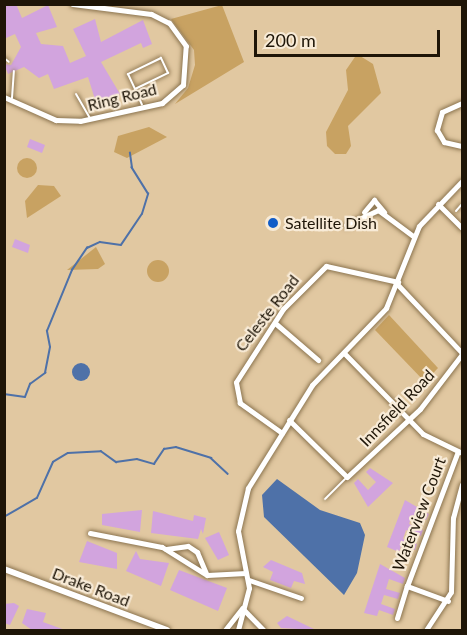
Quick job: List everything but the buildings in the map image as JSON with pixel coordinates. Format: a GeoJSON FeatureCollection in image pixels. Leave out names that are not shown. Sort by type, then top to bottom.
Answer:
{"type":"FeatureCollection","features":[{"type":"Feature","properties":{"kind":"street","name":"Ring Road"},"geometry":{"type":"LineString","coordinates":[[4,97],[56,120],[93,119],[142,105],[162,103],[183,85],[189,59],[182,40],[169,23],[151,14],[72,4]]}},
{"type":"Feature","properties":{"kind":"street"},"geometry":{"type":"LineString","coordinates":[[462,103],[442,112],[437,130],[444,142],[462,146]]}},
{"type":"Feature","properties":{"kind":"street"},"geometry":{"type":"LineString","coordinates":[[238,630],[249,580],[238,531],[242,505],[289,420],[344,352],[375,322],[397,283],[413,236],[438,204],[462,181]]}},
{"type":"Feature","properties":{"kind":"street"},"geometry":{"type":"LineString","coordinates":[[346,225],[364,212],[374,200],[384,212],[413,236]]}},
{"type":"Feature","properties":{"kind":"street"},"geometry":{"type":"LineString","coordinates":[[438,204],[462,228]]}},
{"type":"Feature","properties":{"kind":"street"},"geometry":{"type":"LineString","coordinates":[[364,212],[384,212]]}},
{"type":"Feature","properties":{"kind":"street","name":"Celeste Road"},"geometry":{"type":"LineString","coordinates":[[282,433],[248,410],[236,394],[240,371],[275,323],[326,266],[397,283]]}},
{"type":"Feature","properties":{"kind":"street"},"geometry":{"type":"LineString","coordinates":[[397,283],[462,353]]}},
{"type":"Feature","properties":{"kind":"street"},"geometry":{"type":"LineString","coordinates":[[275,323],[318,360]]}},
{"type":"Feature","properties":{"kind":"street"},"geometry":{"type":"LineString","coordinates":[[344,352],[423,434],[460,452]]}},
{"type":"Feature","properties":{"kind":"street","name":"Innsfield Road"},"geometry":{"type":"LineString","coordinates":[[347,477],[408,420],[462,353]]}},
{"type":"Feature","properties":{"kind":"street"},"geometry":{"type":"LineString","coordinates":[[289,420],[347,477]]}},
{"type":"Feature","properties":{"kind":"street","name":"Waterview Court"},"geometry":{"type":"LineString","coordinates":[[397,618],[407,586],[460,452]]}},
{"type":"Feature","properties":{"kind":"street"},"geometry":{"type":"LineString","coordinates":[[426,630],[447,602],[453,577],[453,518],[462,484]]}},
{"type":"Feature","properties":{"kind":"street"},"geometry":{"type":"LineString","coordinates":[[90,533],[165,549],[188,546],[196,552],[207,575]]}},
{"type":"Feature","properties":{"kind":"street"},"geometry":{"type":"LineString","coordinates":[[165,549],[207,575],[246,573]]}},
{"type":"Feature","properties":{"kind":"street","name":"Drake Road"},"geometry":{"type":"LineString","coordinates":[[4,569],[167,630]]}},
{"type":"Feature","properties":{"kind":"street"},"geometry":{"type":"LineString","coordinates":[[249,580],[301,598]]}},
{"type":"Feature","properties":{"kind":"street","name":"Waterview Court"},"geometry":{"type":"LineString","coordinates":[[407,586],[447,602]]}},
{"type":"Feature","properties":{"kind":"street"},"geometry":{"type":"LineString","coordinates":[[225,630],[242,608]]}},
{"type":"Feature","properties":{"kind":"street"},"geometry":{"type":"LineString","coordinates":[[242,608],[262,630]]}},
{"type":"Feature","properties":{"kind":"lane"},"geometry":{"type":"LineString","coordinates":[[4,58],[9,62]]}},
{"type":"Feature","properties":{"kind":"lane"},"geometry":{"type":"LineString","coordinates":[[135,89],[168,73],[161,58],[128,74],[142,105]]}},
{"type":"Feature","properties":{"kind":"lane"},"geometry":{"type":"LineString","coordinates":[[11,101],[14,71]]}},
{"type":"Feature","properties":{"kind":"lane"},"geometry":{"type":"LineString","coordinates":[[76,94],[83,113],[93,119]]}},
{"type":"Feature","properties":{"kind":"lane"},"geometry":{"type":"LineString","coordinates":[[456,211],[462,204]]}},
{"type":"Feature","properties":{"kind":"lane"},"geometry":{"type":"LineString","coordinates":[[325,499],[347,477]]}},
{"type":"Feature","properties":{"kind":"shaded area"},"geometry":{"type":"Polygon","coordinates":[[[222,5],[244,62],[175,104],[188,88],[195,65],[194,50],[171,19],[222,5]]]}},
{"type":"Feature","properties":{"kind":"shaded area"},"geometry":{"type":"Polygon","coordinates":[[[357,54],[373,64],[381,93],[348,126],[351,146],[346,154],[335,154],[327,146],[326,132],[348,90],[346,70],[357,54]]]}},
{"type":"Feature","properties":{"kind":"shaded area"},"geometry":{"type":"Polygon","coordinates":[[[149,127],[167,137],[127,158],[114,152],[118,136],[149,127]]]}},
{"type":"Feature","properties":{"kind":"shaded area"},"geometry":{"type":"Polygon","coordinates":[[[27,158],[34,161],[37,168],[34,175],[27,178],[20,175],[17,168],[20,161],[27,158]]]}},
{"type":"Feature","properties":{"kind":"shaded area"},"geometry":{"type":"Polygon","coordinates":[[[38,185],[54,186],[61,196],[27,218],[25,201],[38,185]]]}},
{"type":"Feature","properties":{"kind":"shaded area"},"geometry":{"type":"Polygon","coordinates":[[[96,247],[105,264],[98,269],[67,270],[96,247]]]}},
{"type":"Feature","properties":{"kind":"shaded area"},"geometry":{"type":"Polygon","coordinates":[[[158,260],[166,263],[169,271],[166,279],[158,282],[150,279],[147,271],[150,263],[158,260]]]}},
{"type":"Feature","properties":{"kind":"shaded area"},"geometry":{"type":"Polygon","coordinates":[[[389,315],[438,368],[425,382],[375,330],[389,315]]]}},
{"type":"Feature","properties":{"kind":"water"},"geometry":{"type":"Polygon","coordinates":[[[81,363],[87,366],[90,372],[87,378],[81,381],[75,378],[72,372],[75,366],[81,363]]]}},
{"type":"Feature","properties":{"kind":"water"},"geometry":{"type":"Polygon","coordinates":[[[277,479],[320,510],[360,523],[365,535],[357,573],[344,595],[264,517],[262,495],[277,479]]]}},
{"type":"Feature","properties":{"kind":"waterway"},"geometry":{"type":"LineString","coordinates":[[4,394],[25,397],[30,384],[45,373],[50,347],[47,331],[72,270],[87,248],[100,242],[121,245],[142,214],[148,194],[132,168],[130,153]]}},
{"type":"Feature","properties":{"kind":"waterway"},"geometry":{"type":"LineString","coordinates":[[4,517],[37,498],[53,462],[68,453],[101,451],[116,462],[137,459],[154,464],[164,449],[176,447],[211,458],[228,474]]}},
{"type":"Feature","properties":{"kind":"place","name":"Satellite Dish"},"geometry":{"type":"Point","coordinates":[273,223]}}]}
